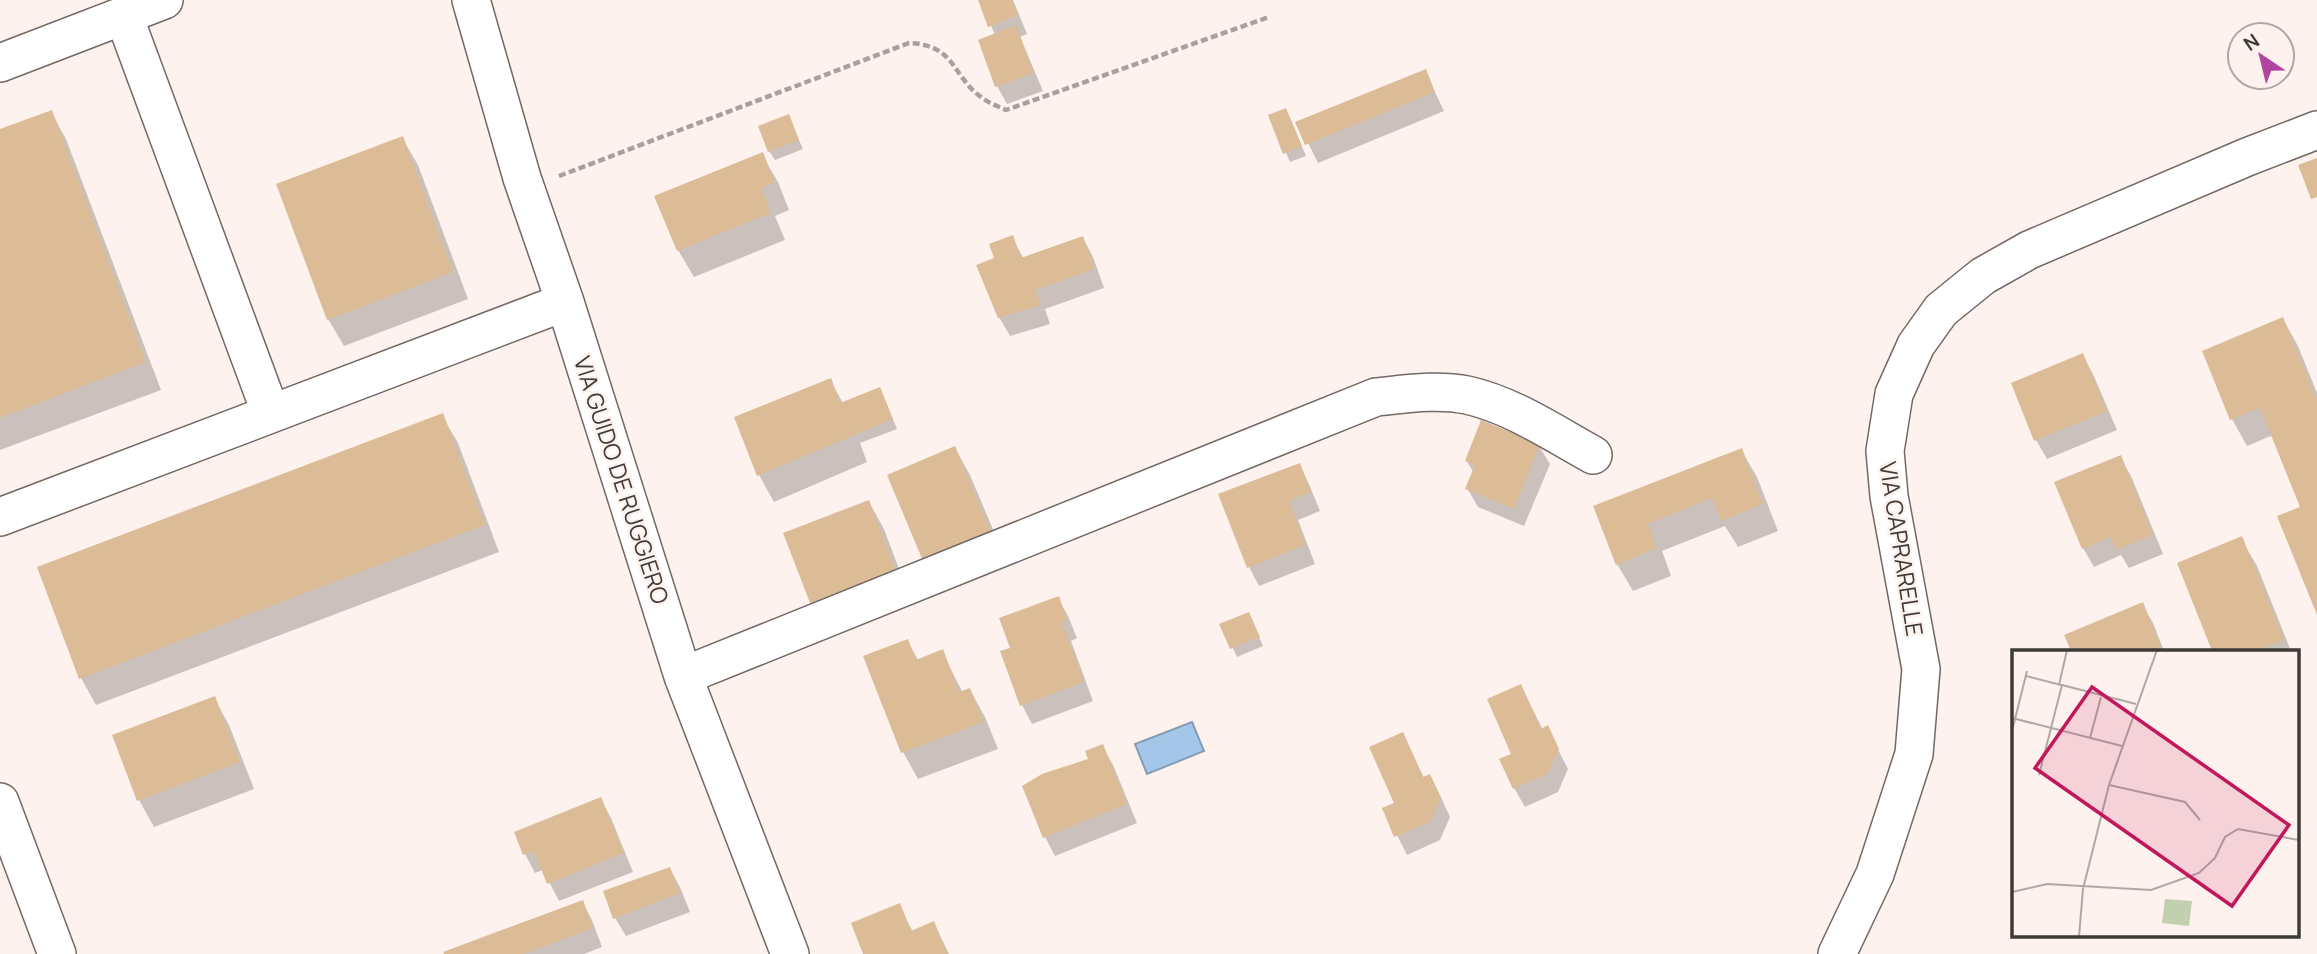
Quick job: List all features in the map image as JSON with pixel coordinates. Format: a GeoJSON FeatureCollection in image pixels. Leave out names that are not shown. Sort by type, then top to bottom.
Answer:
{"type":"FeatureCollection","features":[{"type":"Feature","properties":{"kind":"street"},"geometry":{"type":"LineString","coordinates":[[0,62],[163,0]]}},
{"type":"Feature","properties":{"kind":"street","name":"VIA GUIDO DE RUGGIERO"},"geometry":{"type":"LineString","coordinates":[[471,0],[526,189],[565,302],[683,676],[790,954]]}},
{"type":"Feature","properties":{"kind":"street"},"geometry":{"type":"LineString","coordinates":[[130,30],[271,414]]}},
{"type":"Feature","properties":{"kind":"street","name":"VIA CAPRARELLE"},"geometry":{"type":"LineString","coordinates":[[1838,954],[1875,874],[1914,754],[1921,669],[1889,496],[1885,451],[1894,394],[1916,345],[1941,310],[1983,276],[2029,250],[2317,130]]}},
{"type":"Feature","properties":{"kind":"street"},"geometry":{"type":"LineString","coordinates":[[0,517],[565,302]]}},
{"type":"Feature","properties":{"kind":"street"},"geometry":{"type":"LineString","coordinates":[[683,676],[1376,397],[1423,392],[1467,395],[1516,413],[1592,455]]}},
{"type":"Feature","properties":{"kind":"street"},"geometry":{"type":"LineString","coordinates":[[0,802],[57,954]]}},
{"type":"Feature","properties":{"kind":"path"},"geometry":{"type":"LineString","coordinates":[[526,189],[909,43],[923,44],[942,52],[980,97],[1006,110],[1269,18]]}},
{"type":"Feature","properties":{"kind":"water"},"geometry":{"type":"Polygon","coordinates":[[[1192,722],[1204,751],[1147,774],[1135,744],[1192,722]]]}},
{"type":"Feature","properties":{"kind":"building"},"geometry":{"type":"Polygon","coordinates":[[[978,0],[1012,0],[1018,15],[988,27],[978,0]]]}},
{"type":"Feature","properties":{"kind":"building"},"geometry":{"type":"Polygon","coordinates":[[[1016,25],[1034,73],[995,87],[978,40],[1016,25]]]}},
{"type":"Feature","properties":{"kind":"building"},"geometry":{"type":"Polygon","coordinates":[[[1426,69],[1435,92],[1305,145],[1295,122],[1426,69]]]}},
{"type":"Feature","properties":{"kind":"building"},"geometry":{"type":"Polygon","coordinates":[[[1286,108],[1302,146],[1283,154],[1268,115],[1286,108]]]}},
{"type":"Feature","properties":{"kind":"building"},"geometry":{"type":"Polygon","coordinates":[[[52,110],[146,362],[0,418],[0,129],[52,110]]]}},
{"type":"Feature","properties":{"kind":"building"},"geometry":{"type":"Polygon","coordinates":[[[789,114],[799,140],[768,152],[758,126],[789,114]]]}},
{"type":"Feature","properties":{"kind":"building"},"geometry":{"type":"Polygon","coordinates":[[[403,136],[453,272],[327,320],[276,184],[403,136]]]}},
{"type":"Feature","properties":{"kind":"building"},"geometry":{"type":"Polygon","coordinates":[[[763,152],[775,183],[761,188],[771,213],[677,251],[654,196],[763,152]]]}},
{"type":"Feature","properties":{"kind":"building"},"geometry":{"type":"Polygon","coordinates":[[[2317,158],[2317,197],[2311,199],[2298,165],[2317,158]]]}},
{"type":"Feature","properties":{"kind":"building"},"geometry":{"type":"Polygon","coordinates":[[[1013,235],[1021,258],[1083,236],[1095,269],[1035,290],[1041,305],[998,318],[976,265],[994,258],[989,244],[1013,235]]]}},
{"type":"Feature","properties":{"kind":"building"},"geometry":{"type":"Polygon","coordinates":[[[2283,317],[2317,400],[2317,615],[2277,516],[2300,507],[2260,408],[2230,420],[2202,351],[2283,317]]]}},
{"type":"Feature","properties":{"kind":"building"},"geometry":{"type":"Polygon","coordinates":[[[2083,353],[2107,411],[2034,441],[2011,383],[2083,353]]]}},
{"type":"Feature","properties":{"kind":"building"},"geometry":{"type":"Polygon","coordinates":[[[831,378],[840,403],[880,387],[893,419],[757,476],[734,417],[831,378]]]}},
{"type":"Feature","properties":{"kind":"building"},"geometry":{"type":"Polygon","coordinates":[[[443,413],[485,525],[79,679],[37,567],[443,413]]]}},
{"type":"Feature","properties":{"kind":"building"},"geometry":{"type":"Polygon","coordinates":[[[1481,420],[1540,444],[1514,509],[1465,489],[1475,465],[1465,461],[1481,420]]]}},
{"type":"Feature","properties":{"kind":"building"},"geometry":{"type":"Polygon","coordinates":[[[955,446],[991,532],[923,561],[887,475],[955,446]]]}},
{"type":"Feature","properties":{"kind":"building"},"geometry":{"type":"Polygon","coordinates":[[[1742,448],[1763,504],[1721,521],[1712,498],[1648,524],[1657,548],[1616,565],[1593,506],[1742,448]]]}},
{"type":"Feature","properties":{"kind":"building"},"geometry":{"type":"Polygon","coordinates":[[[2121,455],[2153,535],[2116,550],[2111,537],[2082,549],[2054,482],[2121,455]]]}},
{"type":"Feature","properties":{"kind":"building"},"geometry":{"type":"Polygon","coordinates":[[[1300,463],[1311,492],[1289,501],[1306,545],[1247,568],[1218,494],[1300,463]]]}},
{"type":"Feature","properties":{"kind":"building"},"geometry":{"type":"Polygon","coordinates":[[[869,500],[896,571],[810,603],[783,533],[869,500]]]}},
{"type":"Feature","properties":{"kind":"building"},"geometry":{"type":"Polygon","coordinates":[[[2242,536],[2284,640],[2260,650],[2212,650],[2177,563],[2242,536]]]}},
{"type":"Feature","properties":{"kind":"building"},"geometry":{"type":"Polygon","coordinates":[[[1059,596],[1067,620],[1062,622],[1084,682],[1020,706],[1000,651],[1010,648],[999,618],[1059,596]]]}},
{"type":"Feature","properties":{"kind":"building"},"geometry":{"type":"Polygon","coordinates":[[[2143,602],[2162,650],[2071,650],[2064,635],[2143,602]]]}},
{"type":"Feature","properties":{"kind":"building"},"geometry":{"type":"Polygon","coordinates":[[[1249,612],[1260,637],[1230,649],[1219,624],[1249,612]]]}},
{"type":"Feature","properties":{"kind":"building"},"geometry":{"type":"Polygon","coordinates":[[[908,639],[916,660],[943,649],[959,692],[970,688],[984,722],[901,753],[863,656],[908,639]]]}},
{"type":"Feature","properties":{"kind":"building"},"geometry":{"type":"Polygon","coordinates":[[[1521,684],[1541,729],[1548,725],[1559,749],[1547,774],[1513,789],[1499,759],[1511,754],[1487,699],[1521,684]]]}},
{"type":"Feature","properties":{"kind":"building"},"geometry":{"type":"Polygon","coordinates":[[[215,696],[240,762],[137,801],[112,735],[215,696]]]}},
{"type":"Feature","properties":{"kind":"building"},"geometry":{"type":"Polygon","coordinates":[[[1403,732],[1423,777],[1430,774],[1441,798],[1430,822],[1394,837],[1382,808],[1394,803],[1369,747],[1403,732]]]}},
{"type":"Feature","properties":{"kind":"building"},"geometry":{"type":"Polygon","coordinates":[[[1103,744],[1127,804],[1043,838],[1022,786],[1042,774],[1088,759],[1085,751],[1103,744]]]}},
{"type":"Feature","properties":{"kind":"building"},"geometry":{"type":"Polygon","coordinates":[[[601,797],[624,853],[547,884],[534,851],[523,855],[514,832],[601,797]]]}},
{"type":"Feature","properties":{"kind":"building"},"geometry":{"type":"Polygon","coordinates":[[[670,867],[680,893],[613,919],[603,891],[670,867]]]}},
{"type":"Feature","properties":{"kind":"building"},"geometry":{"type":"Polygon","coordinates":[[[583,900],[593,928],[524,954],[443,952],[583,900]]]}},
{"type":"Feature","properties":{"kind":"building"},"geometry":{"type":"Polygon","coordinates":[[[900,903],[911,931],[934,921],[947,954],[863,954],[851,923],[900,903]]]}}]}
